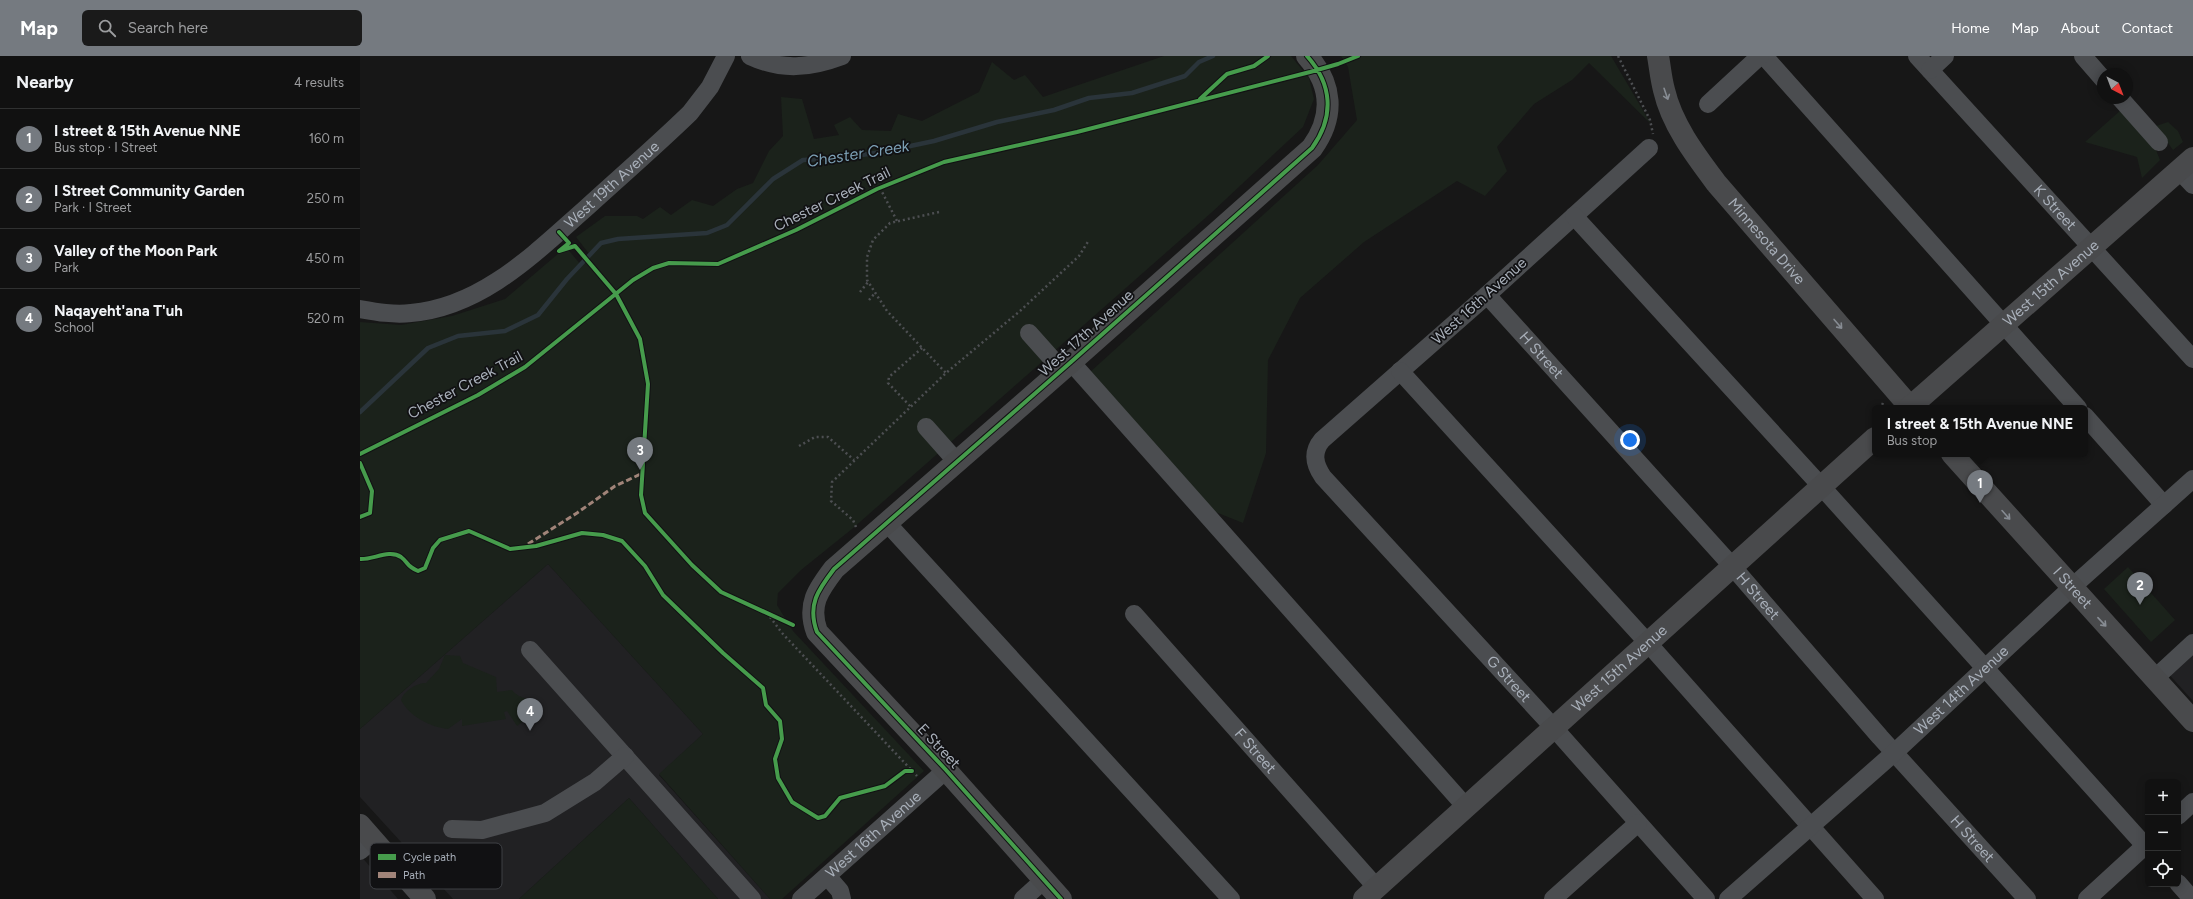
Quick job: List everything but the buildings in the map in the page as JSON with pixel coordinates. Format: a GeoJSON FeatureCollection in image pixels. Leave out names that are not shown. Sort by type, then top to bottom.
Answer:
{"type":"FeatureCollection","features":[{"type":"Feature","properties":{"kind":"main road","name":"Minnesota Drive"},"geometry":{"type":"LineString","coordinates":[[1658,56],[1664,91],[1677,123],[1694,154],[1717,184],[1907,405]]}},
{"type":"Feature","properties":{"kind":"main road","name":"West 17th Avenue"},"geometry":{"type":"LineString","coordinates":[[813,604],[820,587],[834,569],[1067,366],[1312,148],[1325,125],[1327,95],[1323,77],[1309,59]]}},
{"type":"Feature","properties":{"kind":"main road","name":"West 15th Avenue"},"geometry":{"type":"LineString","coordinates":[[1913,405],[2092,246],[2188,171]]}},
{"type":"Feature","properties":{"kind":"main road","name":"West 15th Avenue"},"geometry":{"type":"LineString","coordinates":[[1370,893],[1872,441]]}},
{"type":"Feature","properties":{"kind":"main road","name":"I Street"},"geometry":{"type":"LineString","coordinates":[[1955,457],[2071,588],[2193,721]]}},
{"type":"Feature","properties":{"kind":"main road","name":"E Street"},"geometry":{"type":"LineString","coordinates":[[813,604],[813,621],[817,632],[946,770],[1061,899]]}},
{"type":"Feature","properties":{"kind":"main road"},"geometry":{"type":"LineString","coordinates":[[415,889],[425,899]]}},
{"type":"Feature","properties":{"kind":"street","name":"West 19th Avenue"},"geometry":{"type":"LineString","coordinates":[[360,310],[386,313],[412,313],[443,306],[475,294],[505,277],[538,251],[690,113],[710,87],[726,56]]}},
{"type":"Feature","properties":{"kind":"street"},"geometry":{"type":"LineString","coordinates":[[750,56],[765,63],[791,66],[809,66],[842,56]]}},
{"type":"Feature","properties":{"kind":"street"},"geometry":{"type":"LineString","coordinates":[[1708,104],[1760,56]]}},
{"type":"Feature","properties":{"kind":"street"},"geometry":{"type":"LineString","coordinates":[[1764,56],[2075,405]]}},
{"type":"Feature","properties":{"kind":"street","name":"K Street"},"geometry":{"type":"LineString","coordinates":[[1917,56],[2092,246],[2193,359]]}},
{"type":"Feature","properties":{"kind":"street"},"geometry":{"type":"LineString","coordinates":[[1930,70],[1945,56]]}},
{"type":"Feature","properties":{"kind":"street"},"geometry":{"type":"LineString","coordinates":[[2083,56],[2097,72]]}},
{"type":"Feature","properties":{"kind":"street"},"geometry":{"type":"LineString","coordinates":[[2125,104],[2160,142]]}},
{"type":"Feature","properties":{"kind":"street","name":"West 16th Avenue"},"geometry":{"type":"LineString","coordinates":[[1314,457],[1316,447],[1322,440],[1487,295],[1649,148]]}},
{"type":"Feature","properties":{"kind":"street"},"geometry":{"type":"LineString","coordinates":[[1574,216],[2145,844]]}},
{"type":"Feature","properties":{"kind":"street","name":"H Street"},"geometry":{"type":"LineString","coordinates":[[1487,295],[1732,566],[1894,752],[2027,899]]}},
{"type":"Feature","properties":{"kind":"street"},"geometry":{"type":"LineString","coordinates":[[1029,333],[1067,366],[1466,806]]}},
{"type":"Feature","properties":{"kind":"street"},"geometry":{"type":"LineString","coordinates":[[1400,371],[1647,642],[1874,899]]}},
{"type":"Feature","properties":{"kind":"street"},"geometry":{"type":"LineString","coordinates":[[2088,419],[2164,505]]}},
{"type":"Feature","properties":{"kind":"street"},"geometry":{"type":"LineString","coordinates":[[926,427],[958,462]]}},
{"type":"Feature","properties":{"kind":"street","name":"G Street"},"geometry":{"type":"LineString","coordinates":[[1314,457],[1317,468],[1323,477],[1554,728],[1706,899]]}},
{"type":"Feature","properties":{"kind":"street","name":"West 14th Avenue"},"geometry":{"type":"LineString","coordinates":[[1728,899],[1894,752],[2071,588],[2193,479]]}},
{"type":"Feature","properties":{"kind":"street"},"geometry":{"type":"LineString","coordinates":[[887,523],[1232,899]]}},
{"type":"Feature","properties":{"kind":"street","name":"F Street"},"geometry":{"type":"LineString","coordinates":[[1134,614],[1370,893]]}},
{"type":"Feature","properties":{"kind":"street"},"geometry":{"type":"LineString","coordinates":[[2154,679],[2193,643]]}},
{"type":"Feature","properties":{"kind":"street"},"geometry":{"type":"LineString","coordinates":[[530,650],[752,899]]}},
{"type":"Feature","properties":{"kind":"street"},"geometry":{"type":"LineString","coordinates":[[452,829],[482,830],[545,813],[595,782],[625,756]]}},
{"type":"Feature","properties":{"kind":"street","name":"West 16th Avenue"},"geometry":{"type":"LineString","coordinates":[[801,899],[946,770]]}},
{"type":"Feature","properties":{"kind":"street"},"geometry":{"type":"LineString","coordinates":[[2179,815],[2193,802]]}},
{"type":"Feature","properties":{"kind":"street"},"geometry":{"type":"LineString","coordinates":[[1553,899],[1638,823]]}},
{"type":"Feature","properties":{"kind":"street"},"geometry":{"type":"LineString","coordinates":[[2087,899],[2145,848]]}},
{"type":"Feature","properties":{"kind":"street"},"geometry":{"type":"LineString","coordinates":[[827,876],[840,891],[842,899]]}},
{"type":"Feature","properties":{"kind":"street"},"geometry":{"type":"LineString","coordinates":[[1023,899],[1044,880]]}},
{"type":"Feature","properties":{"kind":"street"},"geometry":{"type":"LineString","coordinates":[[2181,886],[2192,899]]}},
{"type":"Feature","properties":{"kind":"path"},"geometry":{"type":"LineString","coordinates":[[1618,56],[1650,120],[1653,133],[1649,148]]}},
{"type":"Feature","properties":{"kind":"path"},"geometry":{"type":"LineString","coordinates":[[878,188],[897,221]]}},
{"type":"Feature","properties":{"kind":"path"},"geometry":{"type":"LineString","coordinates":[[938,212],[890,223],[873,240],[867,257],[868,282],[887,311],[946,373]]}},
{"type":"Feature","properties":{"kind":"path"},"geometry":{"type":"LineString","coordinates":[[858,533],[853,520],[831,501],[832,482],[946,373],[1020,311],[1079,256],[1089,240]]}},
{"type":"Feature","properties":{"kind":"path"},"geometry":{"type":"LineString","coordinates":[[860,292],[868,282]]}},
{"type":"Feature","properties":{"kind":"path"},"geometry":{"type":"LineString","coordinates":[[869,300],[876,293]]}},
{"type":"Feature","properties":{"kind":"path"},"geometry":{"type":"LineString","coordinates":[[910,406],[888,383],[889,377],[922,348]]}},
{"type":"Feature","properties":{"kind":"path"},"geometry":{"type":"LineString","coordinates":[[799,446],[815,437],[828,437],[854,460]]}},
{"type":"Feature","properties":{"kind":"path"},"geometry":{"type":"LineString","coordinates":[[765,612],[780,619]]}},
{"type":"Feature","properties":{"kind":"path"},"geometry":{"type":"LineString","coordinates":[[765,612],[782,633],[927,787]]}},
{"type":"Feature","properties":{"kind":"path"},"geometry":{"type":"LineString","coordinates":[[905,772],[912,772]]}},
{"type":"Feature","properties":{"kind":"shaded area"},"geometry":{"type":"Polygon","coordinates":[[[1164,56],[1291,56],[1309,78],[1314,99],[1303,127],[1211,213],[852,529],[801,570],[778,593],[777,605],[793,631],[924,771],[782,899],[770,899],[659,774],[703,734],[548,564],[360,729],[360,322],[401,325],[452,316],[505,299],[566,247],[581,265],[590,255],[576,237],[605,216],[637,216],[643,219],[660,207],[671,215],[692,200],[713,206],[737,189],[753,183],[769,151],[783,136],[781,97],[802,99],[814,139],[839,135],[834,125],[850,117],[862,130],[891,131],[898,114],[922,121],[979,92],[992,62],[1014,80],[1025,75],[1043,97],[1164,56]]]}},
{"type":"Feature","properties":{"kind":"shaded area"},"geometry":{"type":"Polygon","coordinates":[[[1341,56],[1611,56],[1651,124],[1589,63],[1572,80],[1534,104],[1497,147],[1507,171],[1485,196],[1457,181],[1364,242],[1300,298],[1268,360],[1266,453],[1243,523],[1213,511],[1089,373],[1318,165],[1357,120],[1348,67],[1341,56]]]}},
{"type":"Feature","properties":{"kind":"shaded area"},"geometry":{"type":"Polygon","coordinates":[[[2121,110],[2156,150],[2160,160],[2142,178],[2137,157],[2085,142],[2121,110]]]}},
{"type":"Feature","properties":{"kind":"shaded area"},"geometry":{"type":"Polygon","coordinates":[[[2168,122],[2178,131],[2183,142],[2173,150],[2156,126],[2168,122]]]}},
{"type":"Feature","properties":{"kind":"shaded area"},"geometry":{"type":"Polygon","coordinates":[[[548,564],[703,734],[659,775],[770,899],[718,899],[629,798],[519,899],[453,899],[444,889],[502,889],[502,843],[402,843],[360,797],[360,729],[548,564]]]}},
{"type":"Feature","properties":{"kind":"shaded area"},"geometry":{"type":"Polygon","coordinates":[[[2128,567],[2175,620],[2151,642],[2104,589],[2128,567]]]}},
{"type":"Feature","properties":{"kind":"shaded area"},"geometry":{"type":"Polygon","coordinates":[[[2193,647],[2193,701],[2166,671],[2193,647]]]}},
{"type":"Feature","properties":{"kind":"shaded area"},"geometry":{"type":"Polygon","coordinates":[[[445,655],[460,656],[463,663],[496,677],[497,692],[512,690],[519,696],[534,701],[542,706],[517,726],[507,711],[504,712],[506,719],[462,726],[462,719],[448,729],[434,726],[421,720],[409,711],[401,700],[411,688],[418,684],[426,683],[439,669],[445,655]]]}},
{"type":"Feature","properties":{"kind":"shaded area"},"geometry":{"type":"Polygon","coordinates":[[[629,798],[718,899],[519,899],[629,798]]]}},
{"type":"Feature","properties":{"kind":"shaded area"},"geometry":{"type":"Polygon","coordinates":[[[360,855],[370,867],[370,889],[389,889],[398,899],[360,899],[360,855]]]}},
{"type":"Feature","properties":{"kind":"waterway","name":"Chester Creek"},"geometry":{"type":"LineString","coordinates":[[360,412],[428,348],[458,336],[505,331],[538,315],[567,279],[601,243],[618,239],[707,233],[727,225],[773,179],[803,160],[840,158],[882,152],[934,141],[997,122],[1054,110],[1089,98],[1132,93],[1185,76],[1199,62],[1213,56]]}},
{"type":"Feature","properties":{"kind":"marked path"},"geometry":{"type":"LineString","coordinates":[[528,544],[577,513],[615,486],[643,473]]}},
{"type":"Feature","properties":{"kind":"cycle path"},"geometry":{"type":"LineString","coordinates":[[1200,99],[1227,74],[1254,66],[1268,56]]}},
{"type":"Feature","properties":{"kind":"cycle path"},"geometry":{"type":"LineString","coordinates":[[1061,899],[946,770],[817,632],[813,614],[816,598],[823,584],[834,569],[1071,362],[1312,148],[1324,124],[1328,100],[1322,78],[1307,56]]}},
{"type":"Feature","properties":{"kind":"cycle path","name":"Chester Creek Trail"},"geometry":{"type":"LineString","coordinates":[[360,454],[478,395],[525,367],[633,280],[653,268],[669,263],[718,264],[796,230],[877,189],[944,162],[1077,132],[1310,72],[1338,64],[1358,56]]}},
{"type":"Feature","properties":{"kind":"cycle path"},"geometry":{"type":"LineString","coordinates":[[559,232],[569,243],[559,251],[575,246],[616,294],[640,339],[648,384],[641,495],[645,513],[692,565],[721,592],[793,625]]}},
{"type":"Feature","properties":{"kind":"cycle path"},"geometry":{"type":"LineString","coordinates":[[360,463],[372,491],[370,513],[360,517]]}},
{"type":"Feature","properties":{"kind":"cycle path"},"geometry":{"type":"LineString","coordinates":[[360,559],[386,554],[396,555],[404,559],[411,568],[418,571],[425,568],[433,548],[440,540],[469,531],[510,549],[536,546],[582,533],[603,535],[622,541],[645,566],[663,595],[723,653],[763,688],[766,705],[780,721],[782,739],[775,759],[778,778],[792,802],[818,818],[825,816],[840,798],[885,786],[905,771],[912,771]]}},
{"type":"Feature","properties":{"kind":"place","name":"Valley of the Moon Park"},"geometry":{"type":"Point","coordinates":[640,470]}},
{"type":"Feature","properties":{"kind":"place","name":"I street & 15th Avenue NNE"},"geometry":{"type":"Point","coordinates":[1980,503]}},
{"type":"Feature","properties":{"kind":"place","name":"I Street Community Garden"},"geometry":{"type":"Point","coordinates":[2140,605]}},
{"type":"Feature","properties":{"kind":"place","name":"Naqayeht'ana T'uh"},"geometry":{"type":"Point","coordinates":[530,731]}}]}
